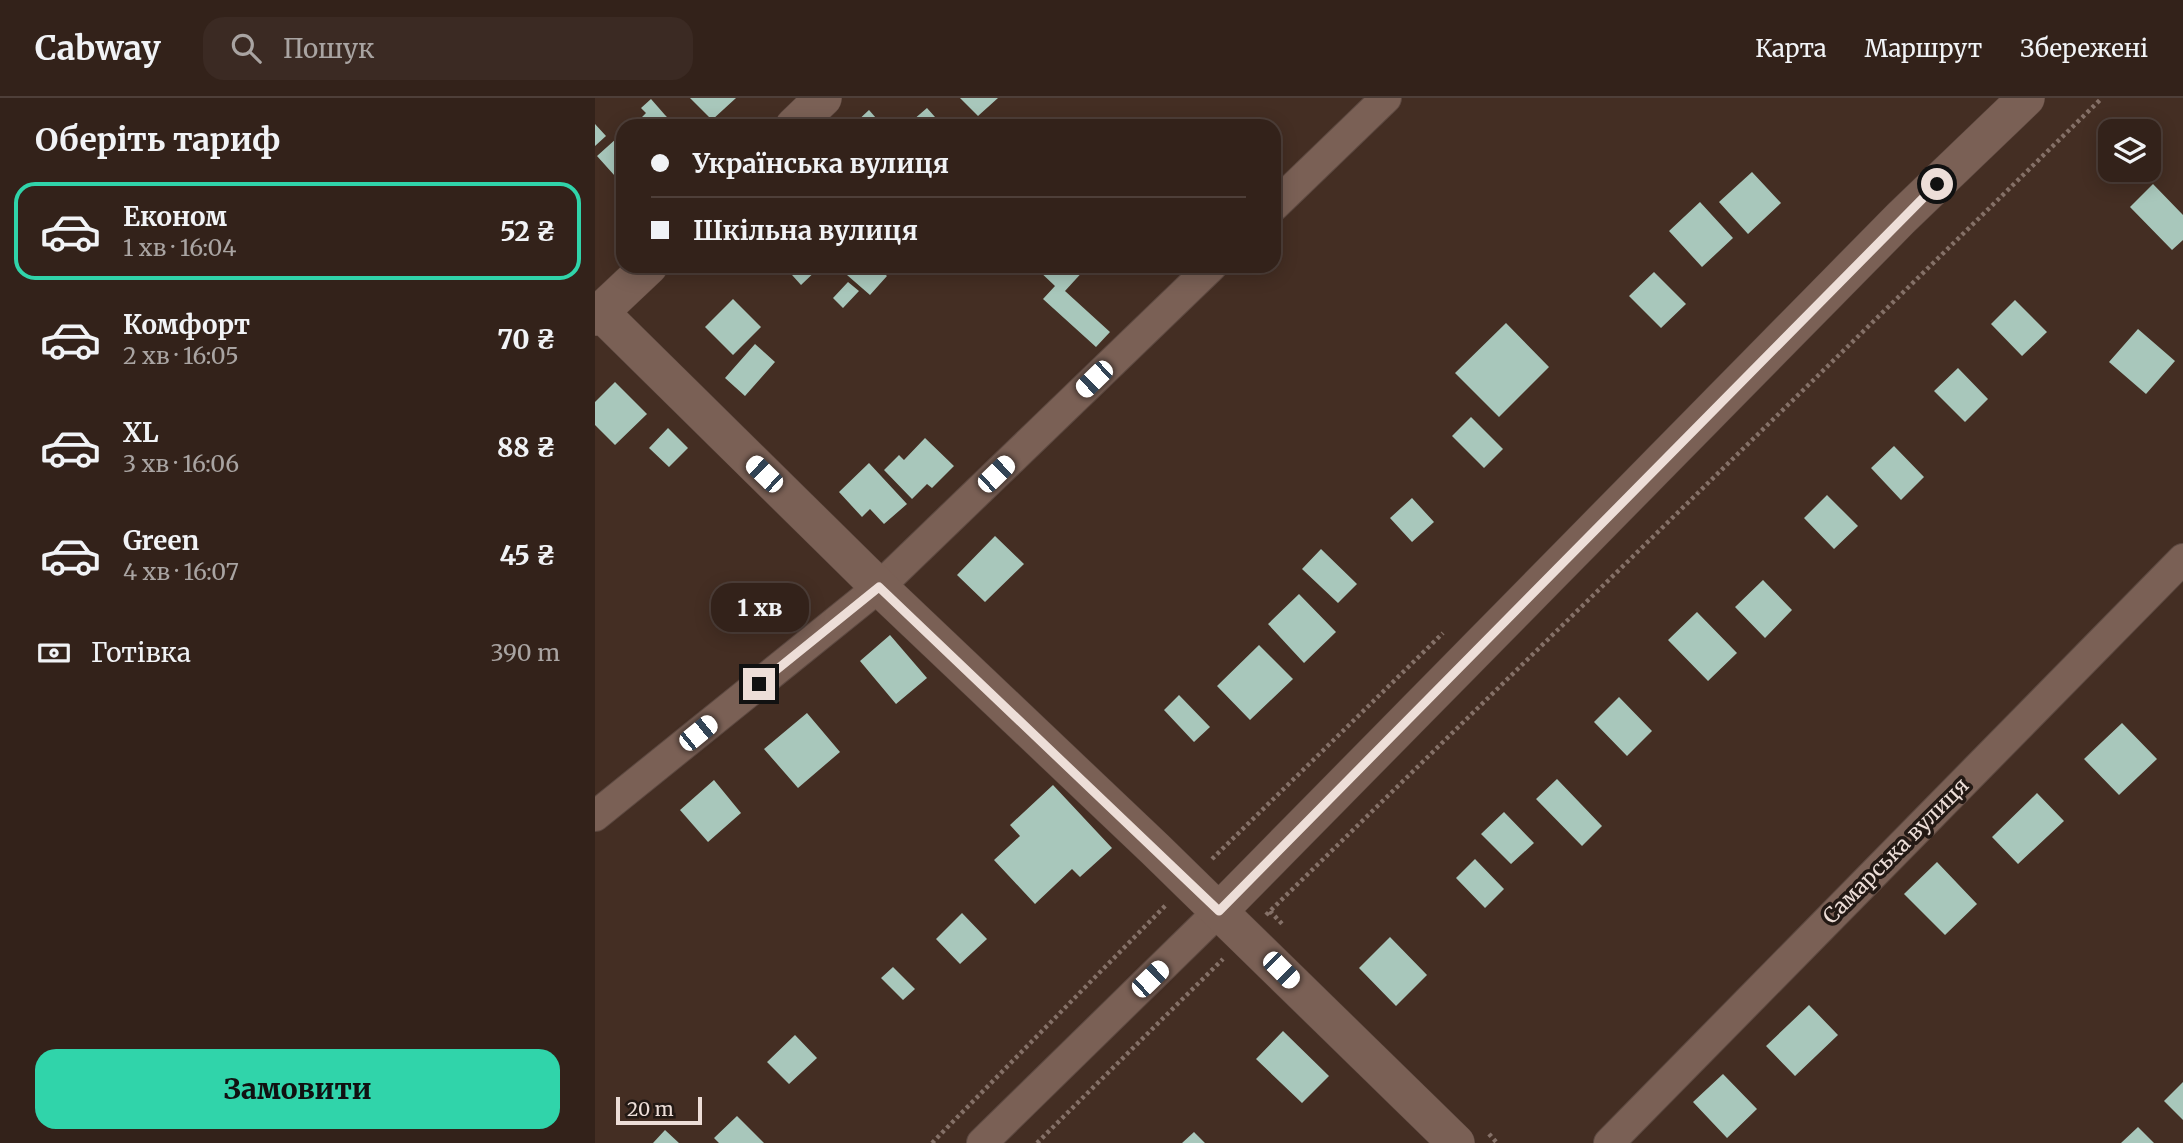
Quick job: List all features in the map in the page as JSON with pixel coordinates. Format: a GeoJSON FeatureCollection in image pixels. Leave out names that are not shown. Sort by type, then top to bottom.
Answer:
{"type":"FeatureCollection","features":[{"type":"Feature","properties":{"kind":"street"},"geometry":{"type":"LineString","coordinates":[[801,119],[823,98]]}},
{"type":"Feature","properties":{"kind":"street"},"geometry":{"type":"LineString","coordinates":[[1281,199],[1386,98]]}},
{"type":"Feature","properties":{"kind":"street"},"geometry":{"type":"LineString","coordinates":[[982,1143],[1219,911],[1891,228],[2026,98]]}},
{"type":"Feature","properties":{"kind":"street"},"geometry":{"type":"LineString","coordinates":[[642,273],[598,315],[1245,936],[1456,1143]]}},
{"type":"Feature","properties":{"kind":"street"},"geometry":{"type":"LineString","coordinates":[[595,816],[879,587],[1205,273]]}},
{"type":"Feature","properties":{"kind":"street","name":"Самарська вулиця"},"geometry":{"type":"LineString","coordinates":[[1609,1143],[2183,559]]}},
{"type":"Feature","properties":{"kind":"path"},"geometry":{"type":"LineString","coordinates":[[1037,1143],[2102,98]]}},
{"type":"Feature","properties":{"kind":"building"},"geometry":{"type":"Polygon","coordinates":[[[690,98],[736,98],[713,119],[690,98]]]}},
{"type":"Feature","properties":{"kind":"building"},"geometry":{"type":"Polygon","coordinates":[[[960,98],[998,98],[978,116],[960,98]]]}},
{"type":"Feature","properties":{"kind":"building"},"geometry":{"type":"Polygon","coordinates":[[[651,99],[669,119],[640,119],[646,113],[641,108],[651,99]]]}},
{"type":"Feature","properties":{"kind":"building"},"geometry":{"type":"Polygon","coordinates":[[[927,108],[937,119],[914,119],[927,108]]]}},
{"type":"Feature","properties":{"kind":"building"},"geometry":{"type":"Polygon","coordinates":[[[869,110],[877,119],[859,119],[869,110]]]}},
{"type":"Feature","properties":{"kind":"building"},"geometry":{"type":"Polygon","coordinates":[[[595,124],[606,136],[595,146],[595,124]]]}},
{"type":"Feature","properties":{"kind":"building"},"geometry":{"type":"Polygon","coordinates":[[[616,139],[616,177],[597,156],[616,139]]]}},
{"type":"Feature","properties":{"kind":"building"},"geometry":{"type":"Polygon","coordinates":[[[1752,172],[1781,203],[1748,234],[1719,202],[1752,172]]]}},
{"type":"Feature","properties":{"kind":"building"},"geometry":{"type":"Polygon","coordinates":[[[2153,184],[2183,215],[2183,240],[2172,250],[2130,207],[2153,184]]]}},
{"type":"Feature","properties":{"kind":"building"},"geometry":{"type":"Polygon","coordinates":[[[1700,202],[1733,238],[1702,267],[1669,231],[1700,202]]]}},
{"type":"Feature","properties":{"kind":"building"},"geometry":{"type":"Polygon","coordinates":[[[1654,272],[1686,304],[1661,328],[1629,296],[1654,272]]]}},
{"type":"Feature","properties":{"kind":"building"},"geometry":{"type":"Polygon","coordinates":[[[790,273],[814,273],[801,285],[790,273]]]}},
{"type":"Feature","properties":{"kind":"building"},"geometry":{"type":"Polygon","coordinates":[[[884,273],[887,276],[870,295],[847,275],[884,273]]]}},
{"type":"Feature","properties":{"kind":"building"},"geometry":{"type":"Polygon","coordinates":[[[1041,273],[1081,273],[1065,291],[1110,332],[1096,347],[1043,299],[1055,286],[1041,273]]]}},
{"type":"Feature","properties":{"kind":"building"},"geometry":{"type":"Polygon","coordinates":[[[848,282],[859,291],[843,308],[833,298],[848,282]]]}},
{"type":"Feature","properties":{"kind":"building"},"geometry":{"type":"Polygon","coordinates":[[[733,299],[761,327],[733,355],[705,327],[733,299]]]}},
{"type":"Feature","properties":{"kind":"building"},"geometry":{"type":"Polygon","coordinates":[[[2015,300],[2047,332],[2022,356],[1991,324],[2015,300]]]}},
{"type":"Feature","properties":{"kind":"building"},"geometry":{"type":"Polygon","coordinates":[[[1506,323],[1549,367],[1499,417],[1455,373],[1506,323]]]}},
{"type":"Feature","properties":{"kind":"building"},"geometry":{"type":"Polygon","coordinates":[[[2138,329],[2175,361],[2146,394],[2109,362],[2138,329]]]}},
{"type":"Feature","properties":{"kind":"building"},"geometry":{"type":"Polygon","coordinates":[[[755,344],[775,362],[745,396],[725,378],[755,344]]]}},
{"type":"Feature","properties":{"kind":"building"},"geometry":{"type":"Polygon","coordinates":[[[1958,368],[1988,399],[1965,422],[1934,391],[1958,368]]]}},
{"type":"Feature","properties":{"kind":"building"},"geometry":{"type":"Polygon","coordinates":[[[615,382],[647,414],[615,445],[595,425],[595,402],[615,382]]]}},
{"type":"Feature","properties":{"kind":"building"},"geometry":{"type":"Polygon","coordinates":[[[1471,417],[1503,449],[1484,468],[1452,436],[1471,417]]]}},
{"type":"Feature","properties":{"kind":"building"},"geometry":{"type":"Polygon","coordinates":[[[668,428],[688,448],[669,467],[649,448],[668,428]]]}},
{"type":"Feature","properties":{"kind":"building"},"geometry":{"type":"Polygon","coordinates":[[[925,438],[954,466],[932,488],[927,484],[912,499],[884,470],[899,455],[904,460],[925,438]]]}},
{"type":"Feature","properties":{"kind":"building"},"geometry":{"type":"Polygon","coordinates":[[[1894,446],[1924,477],[1901,500],[1871,468],[1894,446]]]}},
{"type":"Feature","properties":{"kind":"building"},"geometry":{"type":"Polygon","coordinates":[[[869,463],[907,504],[884,524],[870,509],[862,517],[839,492],[869,463]]]}},
{"type":"Feature","properties":{"kind":"building"},"geometry":{"type":"Polygon","coordinates":[[[1827,495],[1858,526],[1834,549],[1804,518],[1827,495]]]}},
{"type":"Feature","properties":{"kind":"building"},"geometry":{"type":"Polygon","coordinates":[[[1412,498],[1434,522],[1412,542],[1390,518],[1412,498]]]}},
{"type":"Feature","properties":{"kind":"building"},"geometry":{"type":"Polygon","coordinates":[[[995,536],[1024,564],[985,602],[957,575],[995,536]]]}},
{"type":"Feature","properties":{"kind":"building"},"geometry":{"type":"Polygon","coordinates":[[[1321,549],[1357,584],[1338,603],[1302,569],[1321,549]]]}},
{"type":"Feature","properties":{"kind":"building"},"geometry":{"type":"Polygon","coordinates":[[[1763,580],[1792,610],[1765,638],[1735,607],[1763,580]]]}},
{"type":"Feature","properties":{"kind":"building"},"geometry":{"type":"Polygon","coordinates":[[[1299,594],[1336,632],[1304,663],[1268,624],[1299,594]]]}},
{"type":"Feature","properties":{"kind":"building"},"geometry":{"type":"Polygon","coordinates":[[[1697,612],[1737,653],[1708,681],[1668,640],[1697,612]]]}},
{"type":"Feature","properties":{"kind":"building"},"geometry":{"type":"Polygon","coordinates":[[[890,635],[927,678],[896,704],[860,661],[890,635]]]}},
{"type":"Feature","properties":{"kind":"building"},"geometry":{"type":"Polygon","coordinates":[[[1259,645],[1293,679],[1250,720],[1217,686],[1259,645]]]}},
{"type":"Feature","properties":{"kind":"building"},"geometry":{"type":"Polygon","coordinates":[[[1179,695],[1210,727],[1194,742],[1164,710],[1179,695]]]}},
{"type":"Feature","properties":{"kind":"building"},"geometry":{"type":"Polygon","coordinates":[[[1619,697],[1652,731],[1627,756],[1594,722],[1619,697]]]}},
{"type":"Feature","properties":{"kind":"building"},"geometry":{"type":"Polygon","coordinates":[[[807,713],[840,752],[798,788],[764,749],[807,713]]]}},
{"type":"Feature","properties":{"kind":"building"},"geometry":{"type":"Polygon","coordinates":[[[2122,723],[2157,759],[2119,795],[2084,759],[2122,723]]]}},
{"type":"Feature","properties":{"kind":"building"},"geometry":{"type":"Polygon","coordinates":[[[1557,779],[1602,826],[1582,846],[1536,799],[1557,779]]]}},
{"type":"Feature","properties":{"kind":"building"},"geometry":{"type":"Polygon","coordinates":[[[714,780],[741,813],[708,842],[680,810],[714,780]]]}},
{"type":"Feature","properties":{"kind":"building"},"geometry":{"type":"Polygon","coordinates":[[[1053,785],[1112,848],[1080,877],[1072,869],[1035,904],[994,860],[1020,836],[1010,825],[1053,785]]]}},
{"type":"Feature","properties":{"kind":"building"},"geometry":{"type":"Polygon","coordinates":[[[2037,793],[2064,821],[2018,864],[1992,837],[2037,793]]]}},
{"type":"Feature","properties":{"kind":"building"},"geometry":{"type":"Polygon","coordinates":[[[1504,812],[1534,843],[1511,864],[1481,834],[1504,812]]]}},
{"type":"Feature","properties":{"kind":"building"},"geometry":{"type":"Polygon","coordinates":[[[1475,859],[1504,889],[1485,908],[1456,878],[1475,859]]]}},
{"type":"Feature","properties":{"kind":"building"},"geometry":{"type":"Polygon","coordinates":[[[1937,862],[1977,904],[1945,935],[1904,894],[1937,862]]]}},
{"type":"Feature","properties":{"kind":"building"},"geometry":{"type":"Polygon","coordinates":[[[962,913],[987,939],[960,964],[936,939],[962,913]]]}},
{"type":"Feature","properties":{"kind":"building"},"geometry":{"type":"Polygon","coordinates":[[[1390,937],[1427,975],[1396,1006],[1359,968],[1390,937]]]}},
{"type":"Feature","properties":{"kind":"building"},"geometry":{"type":"Polygon","coordinates":[[[893,967],[915,989],[903,1000],[881,978],[893,967]]]}},
{"type":"Feature","properties":{"kind":"building"},"geometry":{"type":"Polygon","coordinates":[[[1809,1005],[1838,1035],[1795,1076],[1766,1046],[1809,1005]]]}},
{"type":"Feature","properties":{"kind":"building"},"geometry":{"type":"Polygon","coordinates":[[[1283,1031],[1329,1076],[1302,1103],[1256,1059],[1283,1031]]]}},
{"type":"Feature","properties":{"kind":"building"},"geometry":{"type":"Polygon","coordinates":[[[795,1035],[817,1058],[789,1084],[767,1062],[795,1035]]]}},
{"type":"Feature","properties":{"kind":"building"},"geometry":{"type":"Polygon","coordinates":[[[1723,1074],[1757,1109],[1727,1138],[1693,1102],[1723,1074]]]}},
{"type":"Feature","properties":{"kind":"building"},"geometry":{"type":"Polygon","coordinates":[[[2183,1082],[2183,1120],[2164,1101],[2183,1082]]]}},
{"type":"Feature","properties":{"kind":"building"},"geometry":{"type":"Polygon","coordinates":[[[737,1116],[764,1143],[719,1143],[714,1138],[737,1116]]]}},
{"type":"Feature","properties":{"kind":"building"},"geometry":{"type":"Polygon","coordinates":[[[2138,1127],[2154,1143],[2121,1143],[2138,1127]]]}},
{"type":"Feature","properties":{"kind":"building"},"geometry":{"type":"Polygon","coordinates":[[[665,1130],[679,1143],[653,1143],[665,1130]]]}},
{"type":"Feature","properties":{"kind":"building"},"geometry":{"type":"Polygon","coordinates":[[[1194,1132],[1205,1143],[1182,1143],[1194,1132]]]}},
{"type":"Feature","properties":{"kind":"route"},"geometry":{"type":"LineString","coordinates":[[759,684],[879,587],[1219,911],[1937,184]]}}]}
